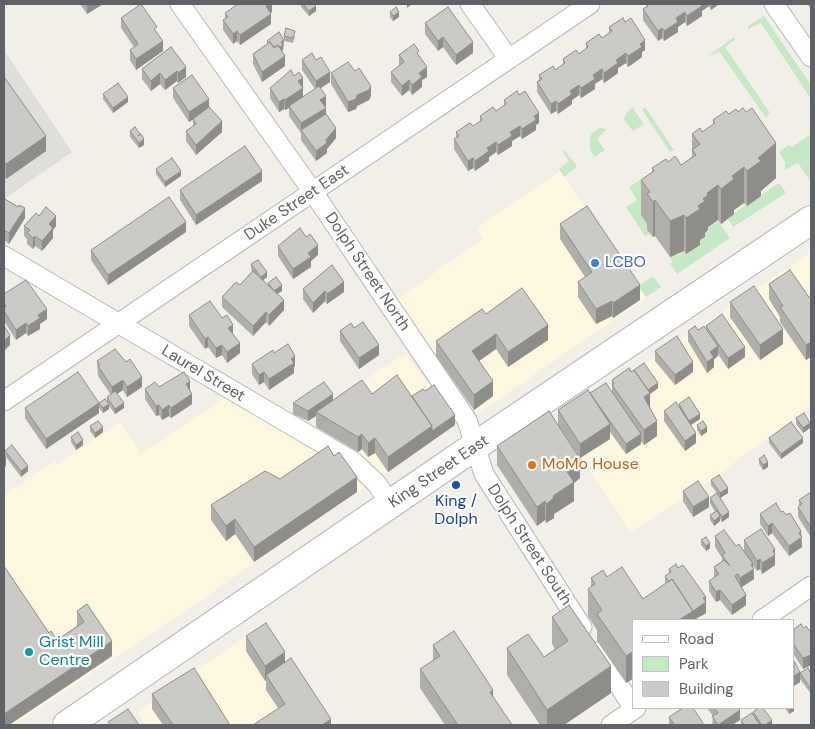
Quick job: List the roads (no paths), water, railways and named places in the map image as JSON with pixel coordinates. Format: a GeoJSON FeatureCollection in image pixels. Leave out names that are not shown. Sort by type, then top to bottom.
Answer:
{"type":"FeatureCollection","features":[{"type":"Feature","properties":{"kind":"main road","name":"King Street East"},"geometry":{"type":"LineString","coordinates":[[67,725],[475,446],[811,220]]}},
{"type":"Feature","properties":{"kind":"street","name":"Dolph Street North"},"geometry":{"type":"LineString","coordinates":[[180,4],[313,192],[467,420],[475,446]]}},
{"type":"Feature","properties":{"kind":"street"},"geometry":{"type":"LineString","coordinates":[[470,4],[509,59]]}},
{"type":"Feature","properties":{"kind":"street","name":"Duke Street East"},"geometry":{"type":"LineString","coordinates":[[4,401],[590,4]]}},
{"type":"Feature","properties":{"kind":"street"},"geometry":{"type":"LineString","coordinates":[[774,4],[811,57]]}},
{"type":"Feature","properties":{"kind":"street","name":"Laurel Street"},"geometry":{"type":"LineString","coordinates":[[4,256],[354,462],[376,483],[391,504]]}},
{"type":"Feature","properties":{"kind":"street","name":"Dolph Street South"},"geometry":{"type":"LineString","coordinates":[[475,446],[484,474],[632,703]]}},
{"type":"Feature","properties":{"kind":"street"},"geometry":{"type":"LineString","coordinates":[[763,619],[811,586]]}},
{"type":"Feature","properties":{"kind":"street"},"geometry":{"type":"LineString","coordinates":[[611,725],[634,709]]}},
{"type":"Feature","properties":{"kind":"place","name":"LCBO"},"geometry":{"type":"Point","coordinates":[595,263]}},
{"type":"Feature","properties":{"kind":"place","name":"MoMo House"},"geometry":{"type":"Point","coordinates":[532,465]}},
{"type":"Feature","properties":{"kind":"place","name":"King / Dolph"},"geometry":{"type":"Point","coordinates":[456,485]}},
{"type":"Feature","properties":{"kind":"place","name":"Grist Mill Centre"},"geometry":{"type":"Point","coordinates":[29,652]}}]}
